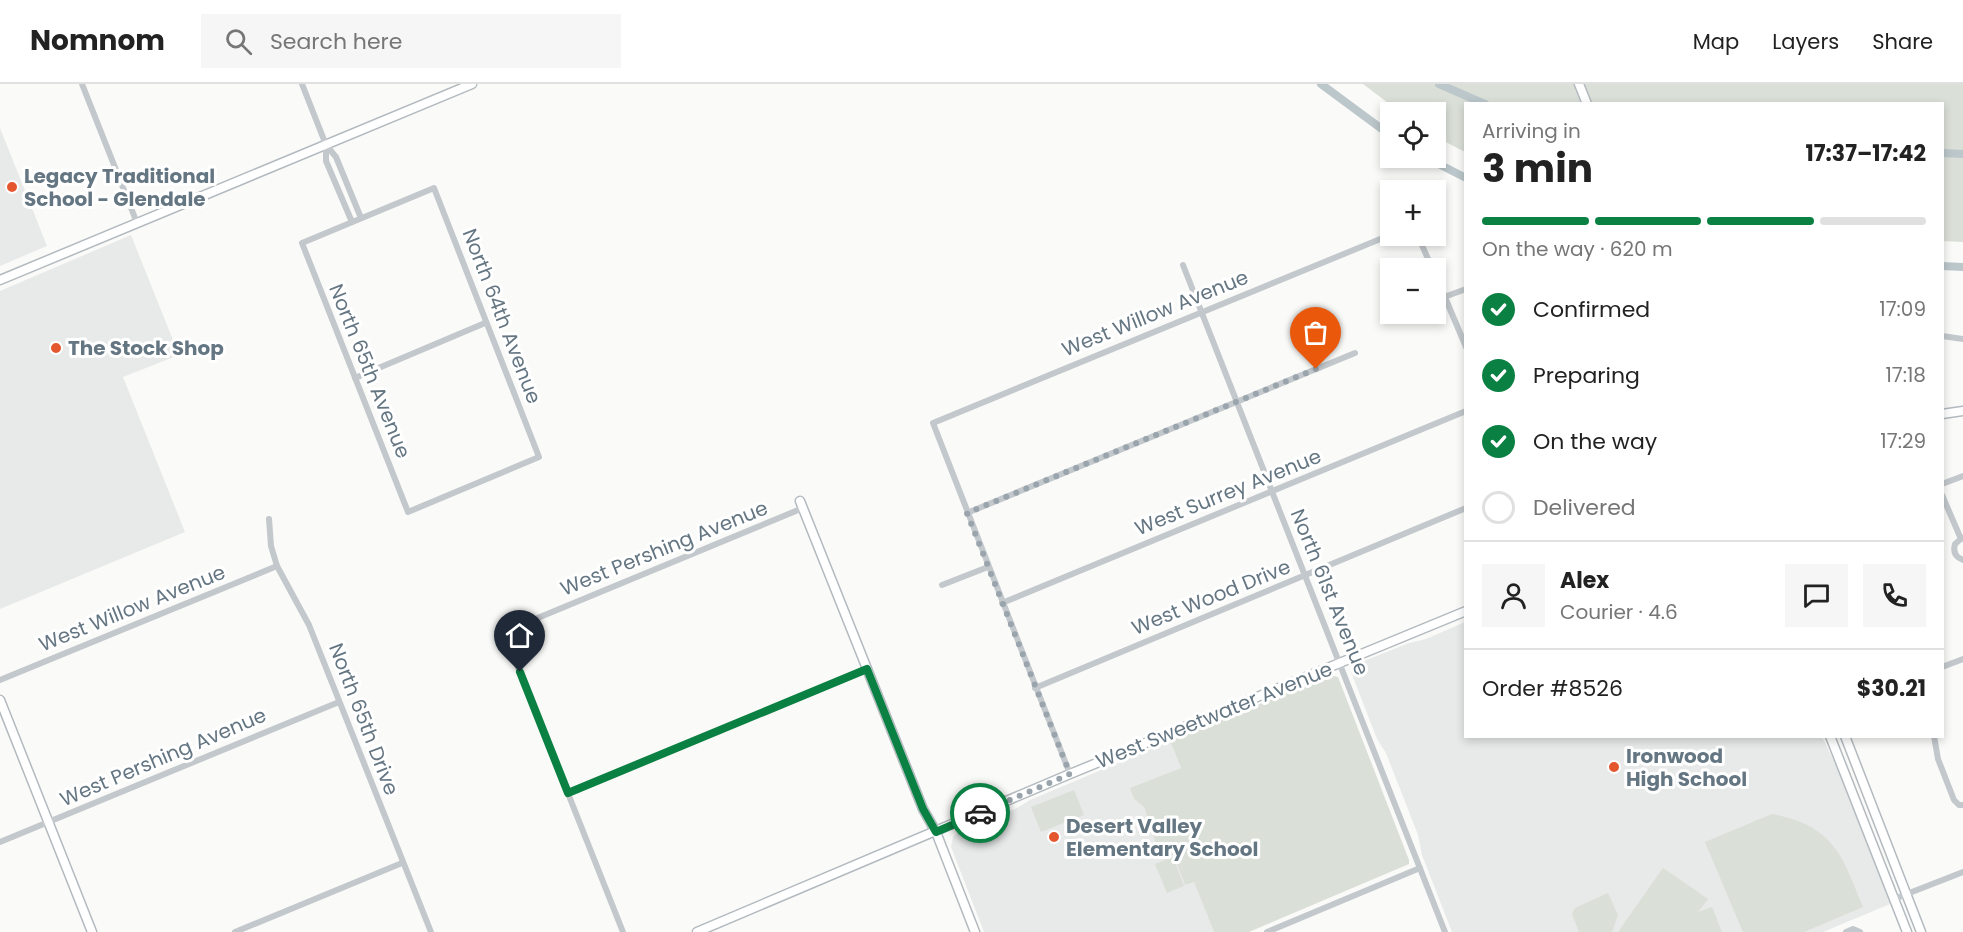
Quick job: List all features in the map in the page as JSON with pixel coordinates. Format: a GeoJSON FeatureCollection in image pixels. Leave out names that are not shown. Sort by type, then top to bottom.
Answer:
{"type":"FeatureCollection","features":[{"type":"Feature","properties":{"kind":"street"},"geometry":{"type":"LineString","coordinates":[[82,84],[137,223]]}},
{"type":"Feature","properties":{"kind":"street"},"geometry":{"type":"LineString","coordinates":[[302,84],[326,145],[336,157],[361,218],[352,222],[326,161],[326,145]]}},
{"type":"Feature","properties":{"kind":"street"},"geometry":{"type":"LineString","coordinates":[[0,280],[472,84]]}},
{"type":"Feature","properties":{"kind":"street"},"geometry":{"type":"LineString","coordinates":[[1579,84],[1586,102]]}},
{"type":"Feature","properties":{"kind":"street"},"geometry":{"type":"LineString","coordinates":[[339,190],[348,187]]}},
{"type":"Feature","properties":{"kind":"street","name":"North 64th Avenue"},"geometry":{"type":"LineString","coordinates":[[361,218],[434,188],[539,457],[408,512]]}},
{"type":"Feature","properties":{"kind":"street","name":"North 65th Avenue"},"geometry":{"type":"LineString","coordinates":[[352,222],[302,243],[408,512]]}},
{"type":"Feature","properties":{"kind":"street","name":"West Willow Avenue"},"geometry":{"type":"LineString","coordinates":[[967,513],[933,423],[1380,239]]}},
{"type":"Feature","properties":{"kind":"street","name":"North 61st Avenue"},"geometry":{"type":"LineString","coordinates":[[1183,266],[1445,932]]}},
{"type":"Feature","properties":{"kind":"street"},"geometry":{"type":"LineString","coordinates":[[1446,296],[1464,290]]}},
{"type":"Feature","properties":{"kind":"street"},"geometry":{"type":"LineString","coordinates":[[1446,302],[1464,342]]}},
{"type":"Feature","properties":{"kind":"street"},"geometry":{"type":"LineString","coordinates":[[355,378],[485,323]]}},
{"type":"Feature","properties":{"kind":"street"},"geometry":{"type":"LineString","coordinates":[[1944,336],[1963,339]]}},
{"type":"Feature","properties":{"kind":"street"},"geometry":{"type":"LineString","coordinates":[[1070,774],[967,513],[1355,353]]}},
{"type":"Feature","properties":{"kind":"street"},"geometry":{"type":"LineString","coordinates":[[1946,414],[1963,411]]}},
{"type":"Feature","properties":{"kind":"street","name":"West Surrey Avenue"},"geometry":{"type":"LineString","coordinates":[[1002,603],[1464,412]]}},
{"type":"Feature","properties":{"kind":"street"},"geometry":{"type":"LineString","coordinates":[[1944,483],[1963,476]]}},
{"type":"Feature","properties":{"kind":"street"},"geometry":{"type":"LineString","coordinates":[[1944,499],[1962,539],[1955,543],[1954,550],[1957,557],[1963,560]]}},
{"type":"Feature","properties":{"kind":"street"},"geometry":{"type":"LineString","coordinates":[[802,504],[923,809],[936,832],[975,932]]}},
{"type":"Feature","properties":{"kind":"street","name":"West Pershing Avenue"},"geometry":{"type":"LineString","coordinates":[[568,793],[504,632],[802,504]]}},
{"type":"Feature","properties":{"kind":"street","name":"West Wood Drive"},"geometry":{"type":"LineString","coordinates":[[1035,687],[1464,509]]}},
{"type":"Feature","properties":{"kind":"street","name":"North 65th Drive"},"geometry":{"type":"LineString","coordinates":[[269,519],[271,546],[277,566],[309,626],[430,932]]}},
{"type":"Feature","properties":{"kind":"street","name":"West Willow Avenue"},"geometry":{"type":"LineString","coordinates":[[0,680],[277,566]]}},
{"type":"Feature","properties":{"kind":"street"},"geometry":{"type":"LineString","coordinates":[[942,585],[988,567]]}},
{"type":"Feature","properties":{"kind":"street","name":"West Sweetwater Avenue"},"geometry":{"type":"LineString","coordinates":[[697,932],[1070,774],[1464,612]]}},
{"type":"Feature","properties":{"kind":"street"},"geometry":{"type":"LineString","coordinates":[[1944,666],[1963,659]]}},
{"type":"Feature","properties":{"kind":"street"},"geometry":{"type":"LineString","coordinates":[[623,932],[568,793],[867,669]]}},
{"type":"Feature","properties":{"kind":"street"},"geometry":{"type":"LineString","coordinates":[[0,700],[92,932]]}},
{"type":"Feature","properties":{"kind":"street","name":"West Pershing Avenue"},"geometry":{"type":"LineString","coordinates":[[0,842],[339,702]]}},
{"type":"Feature","properties":{"kind":"street"},"geometry":{"type":"LineString","coordinates":[[1831,738],[1907,932]]}},
{"type":"Feature","properties":{"kind":"street"},"geometry":{"type":"LineString","coordinates":[[1846,738],[1921,932]]}},
{"type":"Feature","properties":{"kind":"street"},"geometry":{"type":"LineString","coordinates":[[1934,738],[1938,759],[1954,800],[1961,805]]}},
{"type":"Feature","properties":{"kind":"street"},"geometry":{"type":"LineString","coordinates":[[235,932],[402,862]]}},
{"type":"Feature","properties":{"kind":"street"},"geometry":{"type":"LineString","coordinates":[[1268,932],[1420,868]]}},
{"type":"Feature","properties":{"kind":"street"},"geometry":{"type":"LineString","coordinates":[[1894,899],[1963,872]]}},
{"type":"Feature","properties":{"kind":"street"},"geometry":{"type":"LineString","coordinates":[[1846,932],[1852,929],[1859,931]]}},
{"type":"Feature","properties":{"kind":"shaded area"},"geometry":{"type":"Polygon","coordinates":[[[1363,84],[1963,84],[1963,242],[1944,241],[1944,102],[1464,102],[1464,151],[1446,142],[1446,102],[1387,102],[1363,84]]]}},
{"type":"Feature","properties":{"kind":"shaded area","name":"Legacy Traditional School - Glendale"},"geometry":{"type":"Polygon","coordinates":[[[0,128],[47,246],[0,266],[0,128]]]}},
{"type":"Feature","properties":{"kind":"shaded area"},"geometry":{"type":"Polygon","coordinates":[[[131,235],[179,355],[123,377],[185,532],[0,609],[0,291],[131,235]]]}},
{"type":"Feature","properties":{"kind":"shaded area","name":"Ironwood High School"},"geometry":{"type":"Polygon","coordinates":[[[1464,622],[1464,738],[1822,738],[1844,781],[1890,904],[1823,932],[1452,932],[1422,855],[1418,835],[1351,672],[1354,665],[1409,643],[1426,639],[1464,622]]]}},
{"type":"Feature","properties":{"kind":"shaded area"},"geometry":{"type":"Polygon","coordinates":[[[1330,675],[1338,677],[1409,864],[1249,932],[1214,932],[1194,882],[1185,885],[1173,855],[1161,860],[1144,807],[1134,799],[1130,788],[1181,768],[1170,741],[1330,675]]]}},
{"type":"Feature","properties":{"kind":"shaded area","name":"Desert Valley Elementary School"},"geometry":{"type":"Polygon","coordinates":[[[1170,741],[1181,768],[1131,788],[1134,799],[1144,807],[1161,860],[1173,855],[1185,885],[1194,882],[1214,932],[984,932],[951,847],[953,837],[958,832],[1017,808],[1030,800],[1170,741]]]}},
{"type":"Feature","properties":{"kind":"shaded area"},"geometry":{"type":"Polygon","coordinates":[[[1074,790],[1084,815],[1041,832],[1031,807],[1074,790]]]}},
{"type":"Feature","properties":{"kind":"shaded area"},"geometry":{"type":"Polygon","coordinates":[[[1772,814],[1793,819],[1823,835],[1833,846],[1849,872],[1863,907],[1804,932],[1743,932],[1705,842],[1772,814]]]}},
{"type":"Feature","properties":{"kind":"shaded area"},"geometry":{"type":"Polygon","coordinates":[[[1173,857],[1184,886],[1167,893],[1155,864],[1173,857]]]}},
{"type":"Feature","properties":{"kind":"shaded area"},"geometry":{"type":"Polygon","coordinates":[[[1663,868],[1708,899],[1698,912],[1712,907],[1722,932],[1618,932],[1663,868]]]}},
{"type":"Feature","properties":{"kind":"shaded area"},"geometry":{"type":"Polygon","coordinates":[[[1608,893],[1618,915],[1612,932],[1579,932],[1572,914],[1575,908],[1608,893]]]}},
{"type":"Feature","properties":{"kind":"waterway"},"geometry":{"type":"LineString","coordinates":[[1321,84],[1380,128]]}},
{"type":"Feature","properties":{"kind":"waterway"},"geometry":{"type":"LineString","coordinates":[[1439,84],[1480,102]]}},
{"type":"Feature","properties":{"kind":"waterway"},"geometry":{"type":"LineString","coordinates":[[1944,153],[1963,154]]}},
{"type":"Feature","properties":{"kind":"waterway"},"geometry":{"type":"LineString","coordinates":[[1446,168],[1464,177]]}},
{"type":"Feature","properties":{"kind":"waterway"},"geometry":{"type":"LineString","coordinates":[[1944,266],[1963,267]]}},
{"type":"Feature","properties":{"kind":"way so far"},"geometry":{"type":"LineString","coordinates":[[980,813],[1070,774],[967,513],[1316,369]]}},
{"type":"Feature","properties":{"kind":"place","name":"Legacy Traditional School - Glendale"},"geometry":{"type":"Point","coordinates":[12,187]}},
{"type":"Feature","properties":{"kind":"place","name":"The Stock Shop"},"geometry":{"type":"Point","coordinates":[56,348]}},
{"type":"Feature","properties":{"kind":"place","name":"Ironwood High School"},"geometry":{"type":"Point","coordinates":[1614,767]}},
{"type":"Feature","properties":{"kind":"place","name":"Desert Valley Elementary School"},"geometry":{"type":"Point","coordinates":[1054,837]}},
{"type":"Feature","properties":{"kind":"route"},"geometry":{"type":"LineString","coordinates":[[520,672],[568,793],[867,669],[923,809],[936,832],[980,813]]}}]}
